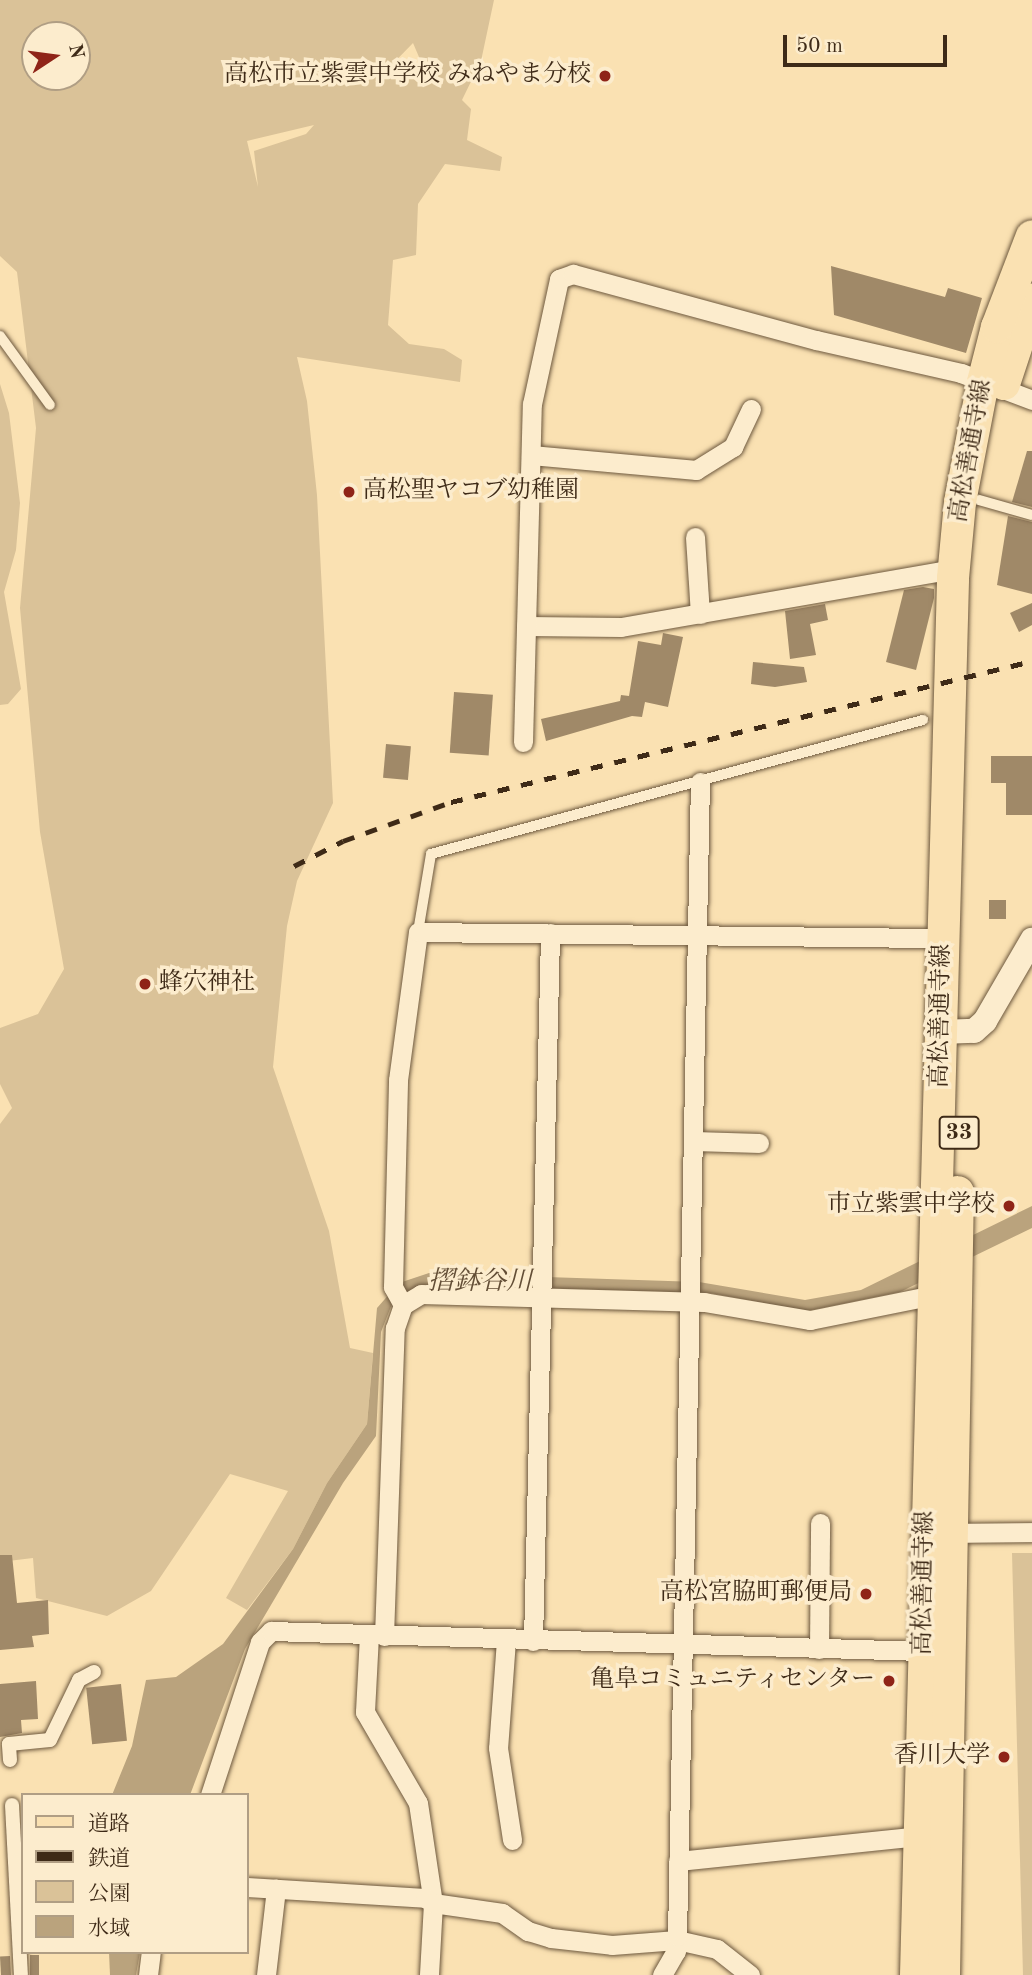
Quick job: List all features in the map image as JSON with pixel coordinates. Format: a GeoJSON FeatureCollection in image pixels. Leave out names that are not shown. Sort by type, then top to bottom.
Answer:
{"type":"FeatureCollection","features":[{"type":"Feature","properties":{"kind":"main road","name":"高松善通寺線"},"geometry":{"type":"LineString","coordinates":[[916,1975],[934,1295],[950,1032],[967,663],[979,500],[993,387],[997,327],[1032,236]]}},
{"type":"Feature","properties":{"kind":"main road","name":"高松善通寺線"},"geometry":{"type":"LineString","coordinates":[[944,1975],[952,1533],[950,1032],[953,578],[960,502],[993,387],[1032,299]]}},
{"type":"Feature","properties":{"kind":"street"},"geometry":{"type":"LineString","coordinates":[[523,742],[532,404],[554,286],[573,274],[993,387],[1032,400]]}},
{"type":"Feature","properties":{"kind":"street"},"geometry":{"type":"LineString","coordinates":[[531,455],[696,470],[733,447],[751,410]]}},
{"type":"Feature","properties":{"kind":"street"},"geometry":{"type":"LineString","coordinates":[[695,537],[699,614]]}},
{"type":"Feature","properties":{"kind":"street"},"geometry":{"type":"LineString","coordinates":[[526,626],[621,627],[941,571]]}},
{"type":"Feature","properties":{"kind":"street"},"geometry":{"type":"LineString","coordinates":[[662,1975],[676,1951],[677,1940],[701,782]]}},
{"type":"Feature","properties":{"kind":"street"},"geometry":{"type":"LineString","coordinates":[[429,1975],[433,1903],[418,1803],[365,1712],[377,1636],[399,1298],[398,1080],[418,932],[932,938]]}},
{"type":"Feature","properties":{"kind":"street"},"geometry":{"type":"LineString","coordinates":[[533,1641],[550,933]]}},
{"type":"Feature","properties":{"kind":"street"},"geometry":{"type":"LineString","coordinates":[[950,1032],[974,1031],[985,1021],[1032,940]]}},
{"type":"Feature","properties":{"kind":"street"},"geometry":{"type":"LineString","coordinates":[[695,1141],[759,1143]]}},
{"type":"Feature","properties":{"kind":"street"},"geometry":{"type":"LineString","coordinates":[[399,1298],[421,1294],[542,1288],[692,1292],[810,1320],[934,1295]]}},
{"type":"Feature","properties":{"kind":"street"},"geometry":{"type":"LineString","coordinates":[[819,1649],[820,1523]]}},
{"type":"Feature","properties":{"kind":"street"},"geometry":{"type":"LineString","coordinates":[[952,1533],[1032,1532]]}},
{"type":"Feature","properties":{"kind":"street"},"geometry":{"type":"LineString","coordinates":[[211,1793],[260,1642],[271,1631],[923,1651]]}},
{"type":"Feature","properties":{"kind":"street"},"geometry":{"type":"LineString","coordinates":[[506,1640],[498,1748],[512,1840]]}},
{"type":"Feature","properties":{"kind":"street"},"geometry":{"type":"LineString","coordinates":[[10,1760],[9,1744],[50,1740],[79,1680],[94,1672]]}},
{"type":"Feature","properties":{"kind":"street"},"geometry":{"type":"LineString","coordinates":[[12,1805],[21,1975]]}},
{"type":"Feature","properties":{"kind":"street"},"geometry":{"type":"LineString","coordinates":[[678,1861],[919,1836]]}},
{"type":"Feature","properties":{"kind":"street"},"geometry":{"type":"LineString","coordinates":[[248,1887],[425,1898],[433,1903],[502,1913],[528,1931],[551,1938],[612,1945],[677,1940],[717,1949],[750,1975]]}},
{"type":"Feature","properties":{"kind":"street"},"geometry":{"type":"LineString","coordinates":[[266,1975],[276,1889]]}},
{"type":"Feature","properties":{"kind":"street"},"geometry":{"type":"LineString","coordinates":[[148,1975],[152,1954]]}},
{"type":"Feature","properties":{"kind":"lane"},"geometry":{"type":"LineString","coordinates":[[0,336],[50,405]]}},
{"type":"Feature","properties":{"kind":"lane"},"geometry":{"type":"LineString","coordinates":[[979,500],[1032,515]]}},
{"type":"Feature","properties":{"kind":"lane"},"geometry":{"type":"LineString","coordinates":[[418,932],[431,854],[923,720]]}},
{"type":"Feature","properties":{"kind":"green space"},"geometry":{"type":"Polygon","coordinates":[[[0,0],[494,0],[481,61],[462,100],[471,109],[467,140],[502,157],[500,171],[445,164],[418,204],[416,255],[393,260],[388,325],[409,344],[444,349],[462,360],[460,382],[297,357],[307,401],[317,495],[333,803],[297,881],[287,926],[273,1067],[329,1231],[350,1348],[373,1353],[367,1424],[327,1483],[293,1549],[247,1610],[226,1598],[288,1491],[230,1474],[151,1591],[107,1616],[36,1598],[33,1558],[0,1562],[0,1124],[12,1108],[0,1084],[0,1028],[38,1014],[64,969],[40,832],[20,608],[36,428],[17,272],[0,256],[0,0]],[[413,43],[375,82],[397,72],[425,71],[413,43]],[[314,125],[247,141],[258,187],[254,151],[306,134],[314,125]]]}},
{"type":"Feature","properties":{"kind":"green space"},"geometry":{"type":"Polygon","coordinates":[[[0,384],[9,413],[20,503],[16,550],[4,592],[21,689],[8,704],[0,705],[0,384]]]}},
{"type":"Feature","properties":{"kind":"green space"},"geometry":{"type":"Polygon","coordinates":[[[1012,1553],[1032,1553],[1032,1975],[1023,1975],[1012,1553]]]}},
{"type":"Feature","properties":{"kind":"water","name":"摺鉢谷川"},"geometry":{"type":"Polygon","coordinates":[[[1032,1206],[1032,1228],[900,1292],[807,1311],[710,1293],[425,1285],[392,1304],[381,1332],[376,1436],[343,1483],[245,1649],[191,1793],[113,1793],[132,1746],[146,1680],[176,1677],[223,1644],[293,1549],[327,1483],[367,1424],[377,1308],[399,1283],[429,1273],[699,1282],[805,1300],[861,1290],[1032,1206]]]}},
{"type":"Feature","properties":{"kind":"water"},"geometry":{"type":"Polygon","coordinates":[[[109,1954],[140,1954],[136,1975],[110,1975],[109,1954]]]}},
{"type":"Feature","properties":{"kind":"building"},"geometry":{"type":"Polygon","coordinates":[[[831,266],[945,297],[948,288],[982,298],[966,353],[834,315],[831,266]]]}},
{"type":"Feature","properties":{"kind":"building"},"geometry":{"type":"Polygon","coordinates":[[[1027,451],[1032,451],[1032,507],[1012,502],[1027,451]]]}},
{"type":"Feature","properties":{"kind":"building"},"geometry":{"type":"Polygon","coordinates":[[[1008,516],[1032,522],[1032,594],[997,585],[1008,516]]]}},
{"type":"Feature","properties":{"kind":"building"},"geometry":{"type":"Polygon","coordinates":[[[923,587],[934,589],[934,598],[916,670],[886,662],[904,590],[923,587]]]}},
{"type":"Feature","properties":{"kind":"building"},"geometry":{"type":"Polygon","coordinates":[[[1032,603],[1032,625],[1019,632],[1010,613],[1032,603]]]}},
{"type":"Feature","properties":{"kind":"building"},"geometry":{"type":"Polygon","coordinates":[[[825,604],[828,620],[810,624],[816,655],[790,659],[785,611],[825,604]]]}},
{"type":"Feature","properties":{"kind":"building"},"geometry":{"type":"Polygon","coordinates":[[[663,633],[683,637],[668,707],[645,702],[642,717],[632,716],[546,741],[541,719],[620,701],[621,695],[629,696],[638,641],[661,645],[663,633]]]}},
{"type":"Feature","properties":{"kind":"building"},"geometry":{"type":"Polygon","coordinates":[[[753,662],[804,667],[807,682],[775,687],[751,684],[753,662]]]}},
{"type":"Feature","properties":{"kind":"building"},"geometry":{"type":"Polygon","coordinates":[[[454,692],[493,695],[489,756],[450,753],[454,692]]]}},
{"type":"Feature","properties":{"kind":"building"},"geometry":{"type":"Polygon","coordinates":[[[386,744],[411,746],[408,780],[383,778],[386,744]]]}},
{"type":"Feature","properties":{"kind":"building"},"geometry":{"type":"Polygon","coordinates":[[[991,756],[1032,756],[1032,815],[1006,815],[1006,783],[991,783],[991,756]]]}},
{"type":"Feature","properties":{"kind":"building"},"geometry":{"type":"Polygon","coordinates":[[[989,900],[1006,900],[1006,919],[989,919],[989,900]]]}},
{"type":"Feature","properties":{"kind":"building"},"geometry":{"type":"Polygon","coordinates":[[[0,1555],[12,1555],[17,1603],[48,1600],[49,1634],[32,1636],[34,1647],[0,1650],[0,1555]]]}},
{"type":"Feature","properties":{"kind":"building"},"geometry":{"type":"Polygon","coordinates":[[[36,1681],[38,1719],[21,1720],[22,1733],[0,1737],[0,1684],[36,1681]]]}},
{"type":"Feature","properties":{"kind":"building"},"geometry":{"type":"Polygon","coordinates":[[[121,1684],[127,1741],[92,1744],[86,1688],[121,1684]]]}},
{"type":"Feature","properties":{"kind":"building"},"geometry":{"type":"Polygon","coordinates":[[[30,1955],[39,1955],[39,1975],[30,1975],[30,1955]]]}},
{"type":"Feature","properties":{"kind":"building"},"geometry":{"type":"Polygon","coordinates":[[[10,1956],[11,1975],[1,1975],[0,1957],[10,1956]]]}},
{"type":"Feature","properties":{"kind":"railway"},"geometry":{"type":"LineString","coordinates":[[294,866],[343,841],[451,802],[1032,661]]}},
{"type":"Feature","properties":{"kind":"place","name":"高松市立紫雲中学校 みねやま分校"},"geometry":{"type":"Point","coordinates":[605,76]}},
{"type":"Feature","properties":{"kind":"place","name":"高松聖ヤコブ幼稚園"},"geometry":{"type":"Point","coordinates":[349,492]}},
{"type":"Feature","properties":{"kind":"place","name":"蜂穴神社"},"geometry":{"type":"Point","coordinates":[145,984]}},
{"type":"Feature","properties":{"kind":"place","name":"市立紫雲中学校"},"geometry":{"type":"Point","coordinates":[1009,1206]}},
{"type":"Feature","properties":{"kind":"place","name":"高松宮脇町郵便局"},"geometry":{"type":"Point","coordinates":[866,1594]}},
{"type":"Feature","properties":{"kind":"place","name":"亀阜コミュニティセンター"},"geometry":{"type":"Point","coordinates":[889,1681]}},
{"type":"Feature","properties":{"kind":"place","name":"香川大学"},"geometry":{"type":"Point","coordinates":[1004,1757]}}]}
